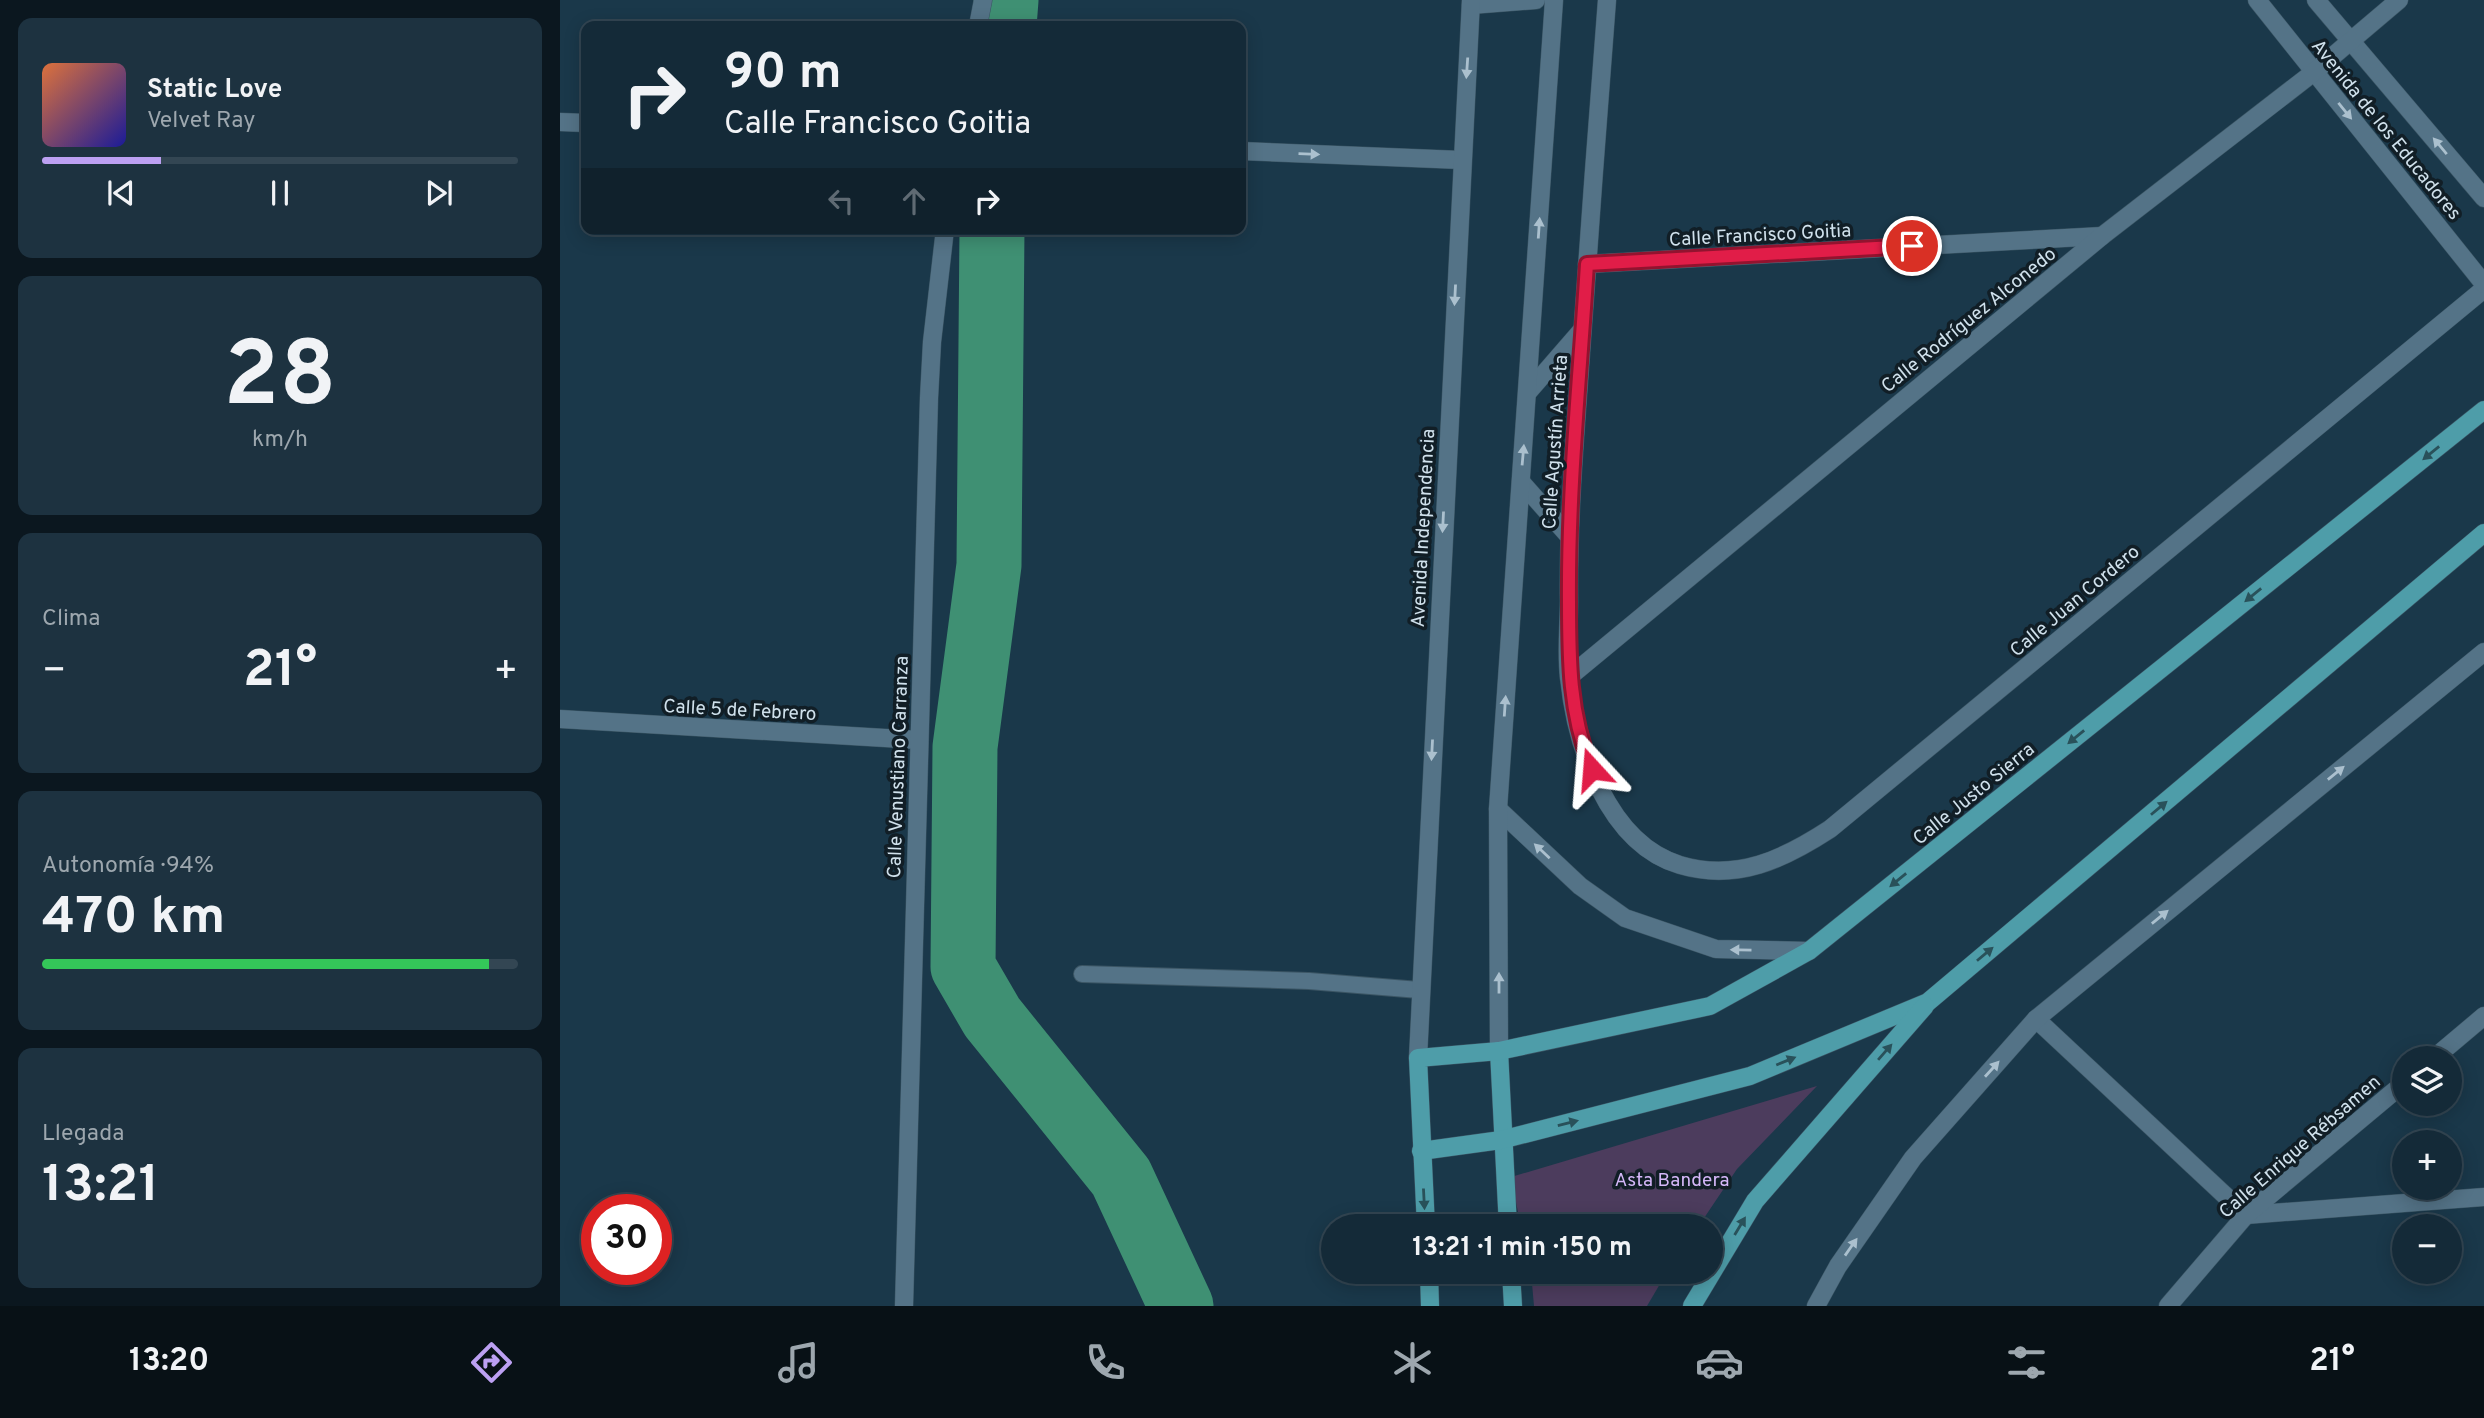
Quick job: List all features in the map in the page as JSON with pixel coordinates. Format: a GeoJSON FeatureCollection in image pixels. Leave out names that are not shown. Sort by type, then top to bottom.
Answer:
{"type":"FeatureCollection","features":[{"type":"Feature","properties":{"kind":"main road","name":"Calle Justo Sierra"},"geometry":{"type":"LineString","coordinates":[[1418,1058],[1499,1051],[1710,1006],[1809,951],[2484,410]]}},
{"type":"Feature","properties":{"kind":"main road"},"geometry":{"type":"LineString","coordinates":[[1692,1306],[1755,1201],[1928,1002],[2484,533]]}},
{"type":"Feature","properties":{"kind":"main road"},"geometry":{"type":"LineString","coordinates":[[1422,1151],[1502,1140],[1749,1076],[1928,1002]]}},
{"type":"Feature","properties":{"kind":"main road"},"geometry":{"type":"LineString","coordinates":[[1499,1051],[1506,1214]]}},
{"type":"Feature","properties":{"kind":"main road"},"geometry":{"type":"LineString","coordinates":[[1418,1058],[1425,1214]]}},
{"type":"Feature","properties":{"kind":"main road"},"geometry":{"type":"LineString","coordinates":[[1429,1284],[1430,1306]]}},
{"type":"Feature","properties":{"kind":"main road"},"geometry":{"type":"LineString","coordinates":[[1512,1284],[1513,1306]]}},
{"type":"Feature","properties":{"kind":"street"},"geometry":{"type":"LineString","coordinates":[[979,21],[983,0]]}},
{"type":"Feature","properties":{"kind":"street"},"geometry":{"type":"LineString","coordinates":[[1471,2],[1536,0]]}},
{"type":"Feature","properties":{"kind":"street"},"geometry":{"type":"LineString","coordinates":[[1499,1051],[1498,809],[1554,0]]}},
{"type":"Feature","properties":{"kind":"street","name":"Calle Agustín Arrieta"},"geometry":{"type":"LineString","coordinates":[[1607,0],[1569,535],[1569,677],[1584,749],[1601,788],[1627,832],[1660,859]]}},
{"type":"Feature","properties":{"kind":"street","name":"Avenida de los Educadores"},"geometry":{"type":"LineString","coordinates":[[2257,0],[2484,286]]}},
{"type":"Feature","properties":{"kind":"street","name":"Avenida de los Educadores"},"geometry":{"type":"LineString","coordinates":[[2316,0],[2484,198]]}},
{"type":"Feature","properties":{"kind":"street","name":"Calle Rodríguez Alconedo"},"geometry":{"type":"LineString","coordinates":[[1569,677],[2102,236],[2314,72],[2399,0]]}},
{"type":"Feature","properties":{"kind":"street","name":"Avenida Independencia"},"geometry":{"type":"LineString","coordinates":[[1418,1058],[1419,989],[1471,2]]}},
{"type":"Feature","properties":{"kind":"street"},"geometry":{"type":"LineString","coordinates":[[560,122],[581,123]]}},
{"type":"Feature","properties":{"kind":"street"},"geometry":{"type":"LineString","coordinates":[[1246,151],[1461,160]]}},
{"type":"Feature","properties":{"kind":"street","name":"Calle Venustiano Carranza"},"geometry":{"type":"LineString","coordinates":[[904,1306],[932,342],[944,235]]}},
{"type":"Feature","properties":{"kind":"street","name":"Calle Francisco Goitia"},"geometry":{"type":"LineString","coordinates":[[1587,264],[2102,236]]}},
{"type":"Feature","properties":{"kind":"street","name":"Calle Juan Cordero"},"geometry":{"type":"LineString","coordinates":[[1660,859],[1703,872],[1745,870],[1793,854],[1830,829],[2484,286]]}},
{"type":"Feature","properties":{"kind":"street"},"geometry":{"type":"LineString","coordinates":[[1528,392],[1582,330]]}},
{"type":"Feature","properties":{"kind":"street"},"geometry":{"type":"LineString","coordinates":[[1521,482],[1569,535]]}},
{"type":"Feature","properties":{"kind":"street"},"geometry":{"type":"LineString","coordinates":[[1816,1306],[1838,1266],[1913,1158],[2036,1019],[2484,652]]}},
{"type":"Feature","properties":{"kind":"street","name":"Calle 5 de Febrero"},"geometry":{"type":"LineString","coordinates":[[560,719],[919,740]]}},
{"type":"Feature","properties":{"kind":"street"},"geometry":{"type":"LineString","coordinates":[[1498,809],[1580,886],[1625,918],[1716,949],[1809,951]]}},
{"type":"Feature","properties":{"kind":"street"},"geometry":{"type":"LineString","coordinates":[[2448,1046],[2484,1016]]}},
{"type":"Feature","properties":{"kind":"street"},"geometry":{"type":"LineString","coordinates":[[2036,1019],[2246,1215],[2484,1197]]}},
{"type":"Feature","properties":{"kind":"street","name":"Calle Enrique Rébsamen"},"geometry":{"type":"LineString","coordinates":[[2168,1306],[2246,1215],[2392,1093]]}},
{"type":"Feature","properties":{"kind":"lane"},"geometry":{"type":"LineString","coordinates":[[1082,974],[1309,981],[1419,989]]}},
{"type":"Feature","properties":{"kind":"green space","name":"Asta Bandera"},"geometry":{"type":"Polygon","coordinates":[[[1817,1086],[1737,1169],[1707,1214],[1518,1214],[1511,1177],[1817,1086]]]}},
{"type":"Feature","properties":{"kind":"green space"},"geometry":{"type":"Polygon","coordinates":[[[1532,1284],[1660,1284],[1647,1306],[1534,1306],[1532,1284]]]}},
{"type":"Feature","properties":{"kind":"waterway"},"geometry":{"type":"LineString","coordinates":[[1004,21],[1006,0]]}},
{"type":"Feature","properties":{"kind":"waterway"},"geometry":{"type":"LineString","coordinates":[[992,235],[989,565],[965,747],[963,967],[992,1017],[1121,1177],[1181,1306]]}},
{"type":"Feature","properties":{"kind":"route"},"geometry":{"type":"LineString","coordinates":[[1592,769],[1584,749],[1569,677],[1569,535],[1587,264],[1912,246]]}}]}
